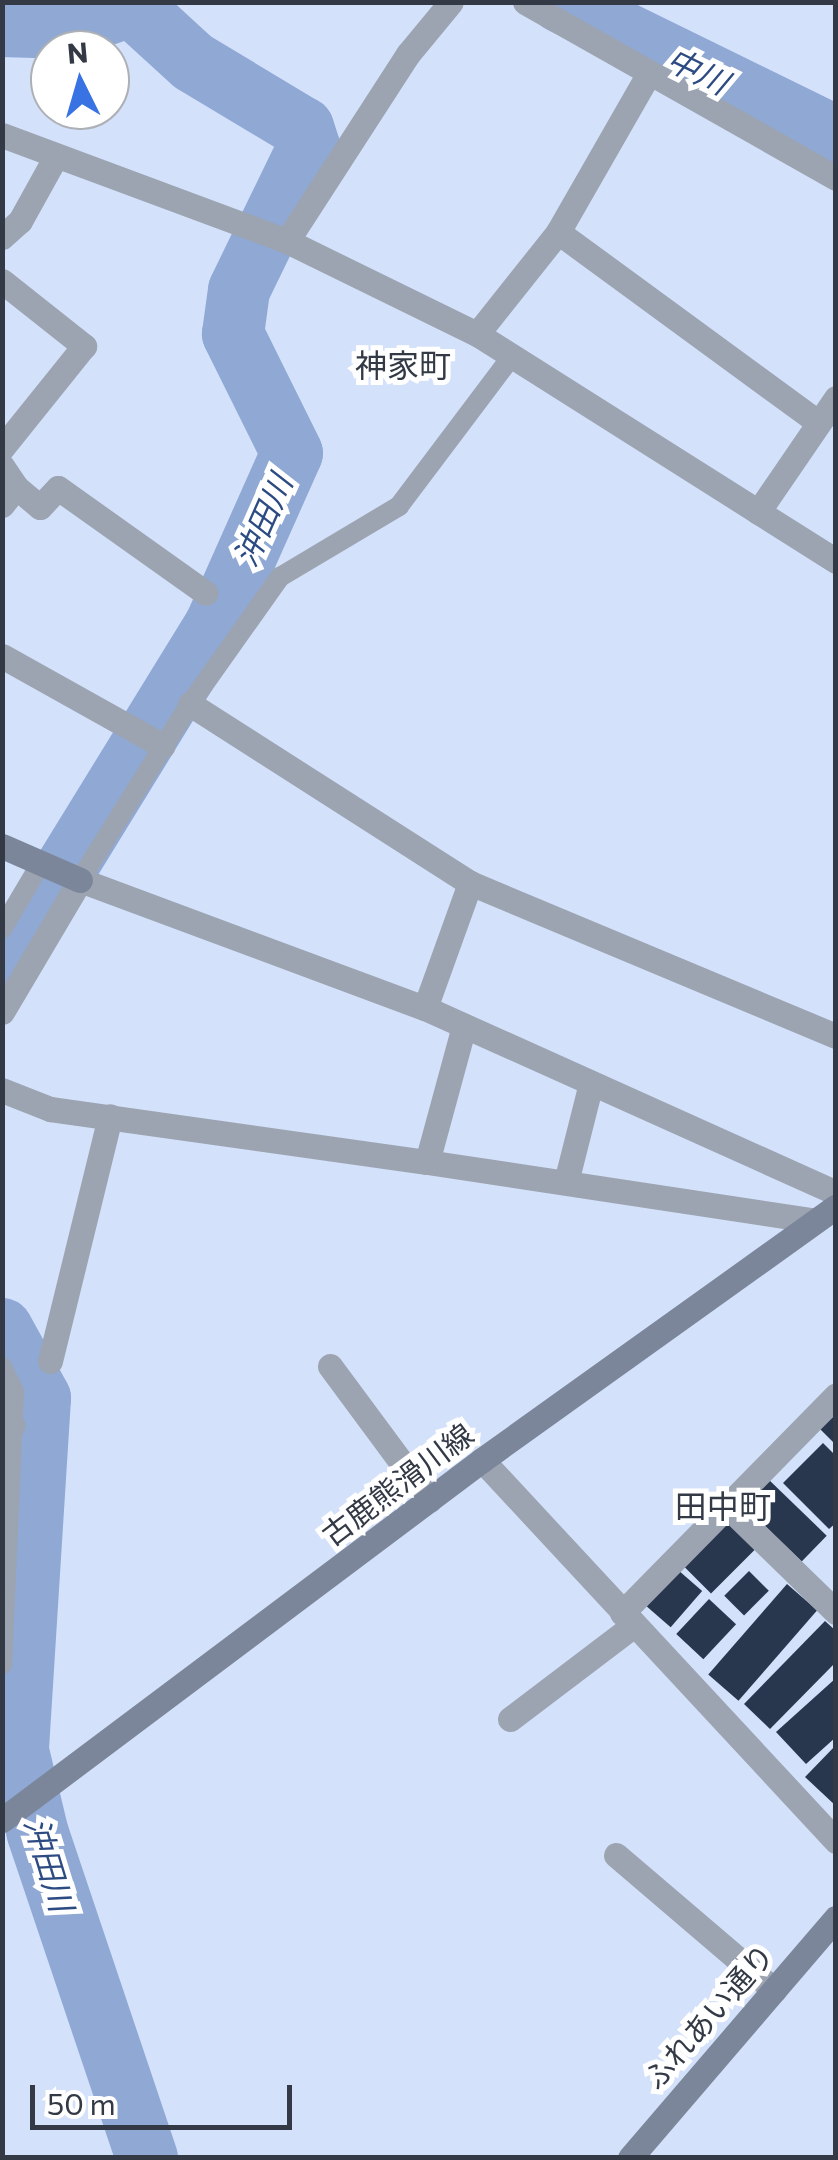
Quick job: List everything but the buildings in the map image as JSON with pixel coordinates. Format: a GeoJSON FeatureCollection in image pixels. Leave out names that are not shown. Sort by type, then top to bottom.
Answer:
{"type":"FeatureCollection","features":[{"type":"Feature","properties":{"kind":"main road"},"geometry":{"type":"LineString","coordinates":[[2,846],[80,880]]}},
{"type":"Feature","properties":{"kind":"main road","name":"古鹿熊滑川線"},"geometry":{"type":"LineString","coordinates":[[7,1817],[482,1460],[826,1214]]}},
{"type":"Feature","properties":{"kind":"main road","name":"ふれあい通り"},"geometry":{"type":"LineString","coordinates":[[630,2158],[836,1918]]}},
{"type":"Feature","properties":{"kind":"street"},"geometry":{"type":"LineString","coordinates":[[287,242],[408,54],[451,2]]}},
{"type":"Feature","properties":{"kind":"street"},"geometry":{"type":"LineString","coordinates":[[525,2],[836,178]]}},
{"type":"Feature","properties":{"kind":"street"},"geometry":{"type":"LineString","coordinates":[[477,334],[558,232],[650,73]]}},
{"type":"Feature","properties":{"kind":"street"},"geometry":{"type":"LineString","coordinates":[[2,136],[287,242],[477,334],[836,561]]}},
{"type":"Feature","properties":{"kind":"street"},"geometry":{"type":"LineString","coordinates":[[2,238],[20,221],[56,156]]}},
{"type":"Feature","properties":{"kind":"street"},"geometry":{"type":"LineString","coordinates":[[558,232],[818,423]]}},
{"type":"Feature","properties":{"kind":"street"},"geometry":{"type":"LineString","coordinates":[[2,280],[84,346],[2,448]]}},
{"type":"Feature","properties":{"kind":"street"},"geometry":{"type":"LineString","coordinates":[[758,512],[836,398]]}},
{"type":"Feature","properties":{"kind":"street"},"geometry":{"type":"LineString","coordinates":[[7,486],[40,507],[58,488],[206,593]]}},
{"type":"Feature","properties":{"kind":"street"},"geometry":{"type":"LineString","coordinates":[[2,656],[164,746]]}},
{"type":"Feature","properties":{"kind":"street"},"geometry":{"type":"LineString","coordinates":[[190,704],[470,883],[836,1036]]}},
{"type":"Feature","properties":{"kind":"street"},"geometry":{"type":"LineString","coordinates":[[2,1012],[80,880],[425,1008],[836,1194]]}},
{"type":"Feature","properties":{"kind":"street"},"geometry":{"type":"LineString","coordinates":[[425,1008],[470,883]]}},
{"type":"Feature","properties":{"kind":"street"},"geometry":{"type":"LineString","coordinates":[[426,1162],[464,1026]]}},
{"type":"Feature","properties":{"kind":"street"},"geometry":{"type":"LineString","coordinates":[[566,1182],[591,1083]]}},
{"type":"Feature","properties":{"kind":"street"},"geometry":{"type":"LineString","coordinates":[[2,1090],[50,1108],[566,1182],[826,1214]]}},
{"type":"Feature","properties":{"kind":"street"},"geometry":{"type":"LineString","coordinates":[[50,1361],[110,1116]]}},
{"type":"Feature","properties":{"kind":"street"},"geometry":{"type":"LineString","coordinates":[[330,1366],[429,1500]]}},
{"type":"Feature","properties":{"kind":"street"},"geometry":{"type":"LineString","coordinates":[[510,1718],[628,1619],[727,1506],[836,1395]]}},
{"type":"Feature","properties":{"kind":"street"},"geometry":{"type":"LineString","coordinates":[[482,1460],[836,1840]]}},
{"type":"Feature","properties":{"kind":"street"},"geometry":{"type":"LineString","coordinates":[[727,1506],[836,1612]]}},
{"type":"Feature","properties":{"kind":"street"},"geometry":{"type":"LineString","coordinates":[[616,1855],[774,1990]]}},
{"type":"Feature","properties":{"kind":"lane"},"geometry":{"type":"LineString","coordinates":[[80,880],[190,704],[280,577],[399,506],[512,356]]}},
{"type":"Feature","properties":{"kind":"lane"},"geometry":{"type":"LineString","coordinates":[[2,929],[41,863]]}},
{"type":"Feature","properties":{"kind":"lane"},"geometry":{"type":"LineString","coordinates":[[2,1367],[14,1392],[8,1427],[2,1665]]}},
{"type":"Feature","properties":{"kind":"waterway","name":"中川"},"geometry":{"type":"LineString","coordinates":[[2,26],[68,28],[142,2]]}},
{"type":"Feature","properties":{"kind":"waterway","name":"中川"},"geometry":{"type":"LineString","coordinates":[[561,2],[836,137]]}},
{"type":"Feature","properties":{"kind":"waterway","name":"沖田川"},"geometry":{"type":"LineString","coordinates":[[2,972],[215,626],[292,453],[233,334],[239,290],[309,146],[303,128],[193,62],[133,7]]}},
{"type":"Feature","properties":{"kind":"waterway","name":"沖田川"},"geometry":{"type":"LineString","coordinates":[[2,1329],[40,1398],[18,1751],[38,1834],[147,2158]]}},
{"type":"Feature","properties":{"kind":"district","name":"神家町"},"geometry":{"type":"Point","coordinates":[403,364]}},
{"type":"Feature","properties":{"kind":"district","name":"田中町"},"geometry":{"type":"Point","coordinates":[723,1505]}}]}
